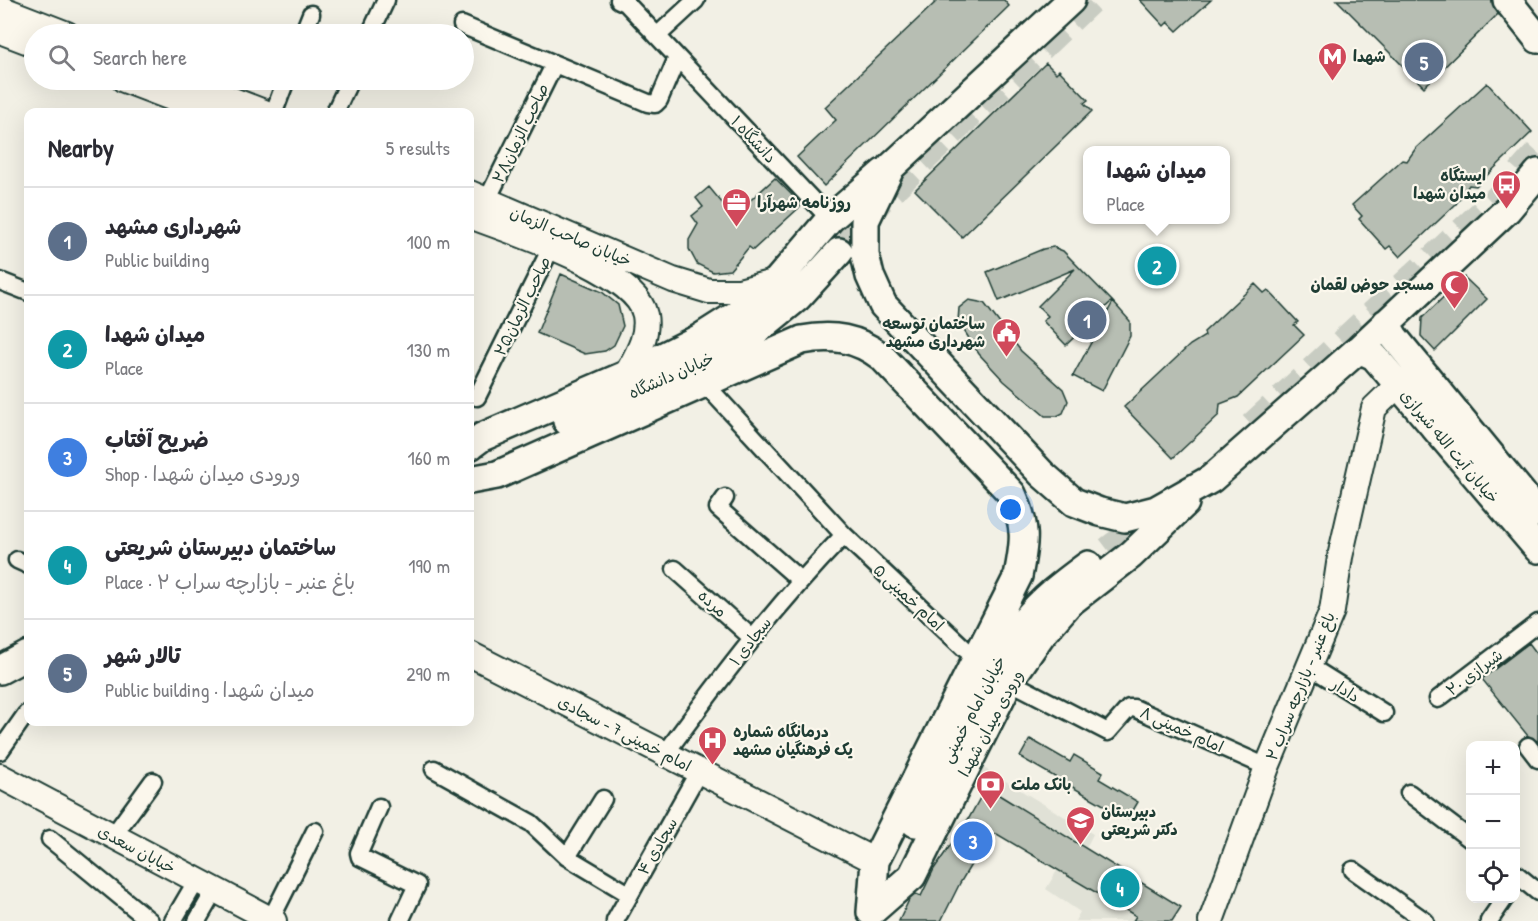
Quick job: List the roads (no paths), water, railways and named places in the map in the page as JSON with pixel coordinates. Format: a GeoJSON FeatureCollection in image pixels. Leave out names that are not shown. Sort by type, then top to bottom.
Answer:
{"type":"FeatureCollection","features":[{"type":"Feature","properties":{"kind":"main road"},"geometry":{"type":"LineString","coordinates":[[474,455],[482,437],[626,375],[700,338],[741,312],[777,281],[830,219],[891,167],[1041,13],[1071,0]]}},
{"type":"Feature","properties":{"kind":"main road"},"geometry":{"type":"LineString","coordinates":[[1508,0],[1538,39]]}},
{"type":"Feature","properties":{"kind":"main road"},"geometry":{"type":"LineString","coordinates":[[0,8],[41,24]]}},
{"type":"Feature","properties":{"kind":"main road"},"geometry":{"type":"LineString","coordinates":[[0,31],[24,40]]}},
{"type":"Feature","properties":{"kind":"main road"},"geometry":{"type":"LineString","coordinates":[[150,90],[198,108]]}},
{"type":"Feature","properties":{"kind":"main road"},"geometry":{"type":"LineString","coordinates":[[207,90],[254,108]]}},
{"type":"Feature","properties":{"kind":"main road"},"geometry":{"type":"LineString","coordinates":[[891,167],[865,221],[865,255],[870,276],[883,305],[1042,474],[1074,502],[1125,518],[1156,510],[1211,479],[1359,349],[1507,210],[1538,173]]}},
{"type":"Feature","properties":{"kind":"main road"},"geometry":{"type":"LineString","coordinates":[[475,203],[551,248],[618,279],[640,300],[645,315],[645,334],[642,345],[626,375]]}},
{"type":"Feature","properties":{"kind":"main road","name":"خیابان صاحب الزمان"},"geometry":{"type":"LineString","coordinates":[[475,203],[673,280],[719,291],[739,291],[777,281]]}},
{"type":"Feature","properties":{"kind":"main road","name":"خیابان دانشگاه"},"geometry":{"type":"LineString","coordinates":[[474,461],[739,345],[798,297],[839,252]]}},
{"type":"Feature","properties":{"kind":"main road","name":"خیابان آیت الله شیرازی"},"geometry":{"type":"LineString","coordinates":[[1386,323],[1394,337],[1534,501]]}},
{"type":"Feature","properties":{"kind":"main road"},"geometry":{"type":"LineString","coordinates":[[474,464],[497,475],[802,340],[839,337],[865,344],[882,357],[1012,494],[1023,518],[1024,548],[1018,576],[976,657],[885,864],[869,916]]}},
{"type":"Feature","properties":{"kind":"main road","name":"خیابان آیت الله شیرازی"},"geometry":{"type":"LineString","coordinates":[[1359,349],[1374,356],[1538,549]]}},
{"type":"Feature","properties":{"kind":"main road","name":"باغ عنبر - بازارچه سراب ۲"},"geometry":{"type":"LineString","coordinates":[[1211,921],[1267,767],[1332,611],[1340,557],[1374,408],[1398,385]]}},
{"type":"Feature","properties":{"kind":"main road","name":"ورودی میدان شهدا"},"geometry":{"type":"LineString","coordinates":[[869,916],[912,876],[1009,681],[1041,635],[1068,603],[1131,555],[1211,479]]}},
{"type":"Feature","properties":{"kind":"main road","name":"خیابان امام خمینی"},"geometry":{"type":"LineString","coordinates":[[885,864],[993,665],[1024,621],[1055,589],[1108,550]]}},
{"type":"Feature","properties":{"kind":"main road","name":"امام خمینی 7 - سجادی"},"geometry":{"type":"LineString","coordinates":[[474,656],[885,864]]}},
{"type":"Feature","properties":{"kind":"main road"},"geometry":{"type":"LineString","coordinates":[[0,670],[24,657]]}},
{"type":"Feature","properties":{"kind":"main road","name":"خیابان سعدی"},"geometry":{"type":"LineString","coordinates":[[0,776],[272,920]]}},
{"type":"Feature","properties":{"kind":"street"},"geometry":{"type":"LineString","coordinates":[[379,24],[386,0]]}},
{"type":"Feature","properties":{"kind":"street"},"geometry":{"type":"LineString","coordinates":[[657,36],[696,0]]}},
{"type":"Feature","properties":{"kind":"street","name":"دانشگاه ۱"},"geometry":{"type":"LineString","coordinates":[[619,1],[626,3],[830,219]]}},
{"type":"Feature","properties":{"kind":"street"},"geometry":{"type":"LineString","coordinates":[[307,24],[311,14]]}},
{"type":"Feature","properties":{"kind":"street"},"geometry":{"type":"LineString","coordinates":[[474,30],[554,65],[655,104],[677,58]]}},
{"type":"Feature","properties":{"kind":"street","name":"صاحب الزمان۲۸"},"geometry":{"type":"LineString","coordinates":[[475,203],[554,65]]}},
{"type":"Feature","properties":{"kind":"street"},"geometry":{"type":"LineString","coordinates":[[276,108],[282,90]]}},
{"type":"Feature","properties":{"kind":"street"},"geometry":{"type":"LineString","coordinates":[[337,108],[345,90]]}},
{"type":"Feature","properties":{"kind":"street","name":"صاحب الزمان۲۵"},"geometry":{"type":"LineString","coordinates":[[477,397],[551,248]]}},
{"type":"Feature","properties":{"kind":"street"},"geometry":{"type":"LineString","coordinates":[[0,281],[24,290]]}},
{"type":"Feature","properties":{"kind":"street","name":"امام خمینی ۵"},"geometry":{"type":"LineString","coordinates":[[705,384],[844,535],[964,649],[976,657]]}},
{"type":"Feature","properties":{"kind":"street"},"geometry":{"type":"LineString","coordinates":[[725,498],[717,508],[800,580]]}},
{"type":"Feature","properties":{"kind":"street","name":"سجادی ۱"},"geometry":{"type":"LineString","coordinates":[[665,754],[751,637],[800,580],[844,535]]}},
{"type":"Feature","properties":{"kind":"street","name":"مرده"},"geometry":{"type":"LineString","coordinates":[[675,568],[751,637]]}},
{"type":"Feature","properties":{"kind":"street","name":"شیرازی ۲۰"},"geometry":{"type":"LineString","coordinates":[[1438,699],[1538,623]]}},
{"type":"Feature","properties":{"kind":"street","name":"دادار"},"geometry":{"type":"LineString","coordinates":[[1309,666],[1384,713]]}},
{"type":"Feature","properties":{"kind":"street","name":"امام خمینی ۸"},"geometry":{"type":"LineString","coordinates":[[1009,681],[1108,732],[1129,708],[1134,708],[1267,767]]}},
{"type":"Feature","properties":{"kind":"street"},"geometry":{"type":"LineString","coordinates":[[0,751],[24,717]]}},
{"type":"Feature","properties":{"kind":"street"},"geometry":{"type":"LineString","coordinates":[[434,769],[531,823],[567,857],[629,894]]}},
{"type":"Feature","properties":{"kind":"street","name":"سجادی ۴"},"geometry":{"type":"LineString","coordinates":[[615,921],[699,771]]}},
{"type":"Feature","properties":{"kind":"street"},"geometry":{"type":"LineString","coordinates":[[113,836],[153,781]]}},
{"type":"Feature","properties":{"kind":"street"},"geometry":{"type":"LineString","coordinates":[[1409,793],[1466,836]]}},
{"type":"Feature","properties":{"kind":"street"},"geometry":{"type":"LineString","coordinates":[[567,857],[603,799]]}},
{"type":"Feature","properties":{"kind":"street"},"geometry":{"type":"LineString","coordinates":[[379,807],[359,853],[360,857],[417,885],[400,921]]}},
{"type":"Feature","properties":{"kind":"street"},"geometry":{"type":"LineString","coordinates":[[272,920],[315,831]]}},
{"type":"Feature","properties":{"kind":"street"},"geometry":{"type":"LineString","coordinates":[[50,839],[150,921]]}},
{"type":"Feature","properties":{"kind":"street"},"geometry":{"type":"LineString","coordinates":[[1353,870],[1425,921]]}},
{"type":"Feature","properties":{"kind":"street"},"geometry":{"type":"LineString","coordinates":[[1520,880],[1538,892]]}},
{"type":"Feature","properties":{"kind":"street"},"geometry":{"type":"LineString","coordinates":[[173,921],[206,885]]}},
{"type":"Feature","properties":{"kind":"street"},"geometry":{"type":"LineString","coordinates":[[197,921],[206,885]]}},
{"type":"Feature","properties":{"kind":"street"},"geometry":{"type":"LineString","coordinates":[[1489,921],[1502,903]]}},
{"type":"Feature","properties":{"kind":"tunnel"},"geometry":{"type":"LineString","coordinates":[[839,252],[879,202],[1091,0]]}},
{"type":"Feature","properties":{"kind":"tunnel"},"geometry":{"type":"LineString","coordinates":[[1252,426],[1497,199],[1538,153]]}},
{"type":"Feature","properties":{"kind":"tunnel"},"geometry":{"type":"LineString","coordinates":[[1108,550],[1165,507]]}},
{"type":"Feature","properties":{"kind":"place","name":"تالار شهر"},"geometry":{"type":"Point","coordinates":[1424,62]}},
{"type":"Feature","properties":{"kind":"place","name":"شهدا"},"geometry":{"type":"Point","coordinates":[1332,82]}},
{"type":"Feature","properties":{"kind":"place","name":"ایستگاه میدان شهدا"},"geometry":{"type":"Point","coordinates":[1507,210]}},
{"type":"Feature","properties":{"kind":"place","name":"روزنامه شهرآرا"},"geometry":{"type":"Point","coordinates":[736,228]}},
{"type":"Feature","properties":{"kind":"place","name":"میدان شهدا"},"geometry":{"type":"Point","coordinates":[1157,266]}},
{"type":"Feature","properties":{"kind":"place","name":"مسجد حوض لقمان"},"geometry":{"type":"Point","coordinates":[1455,310]}},
{"type":"Feature","properties":{"kind":"place","name":"شهرداری مشهد"},"geometry":{"type":"Point","coordinates":[1087,320]}},
{"type":"Feature","properties":{"kind":"place","name":"ساختمان توسعه شهرداری مشهد"},"geometry":{"type":"Point","coordinates":[1006,358]}},
{"type":"Feature","properties":{"kind":"place","name":"درمانگاه شماره یک فرهنگیان مشهد"},"geometry":{"type":"Point","coordinates":[712,766]}},
{"type":"Feature","properties":{"kind":"place","name":"بانک ملت"},"geometry":{"type":"Point","coordinates":[990,810]}},
{"type":"Feature","properties":{"kind":"place","name":"ضریح آفتاب"},"geometry":{"type":"Point","coordinates":[973,841]}},
{"type":"Feature","properties":{"kind":"place","name":"دبیرستان دکتر شریعتی"},"geometry":{"type":"Point","coordinates":[1080,846]}},
{"type":"Feature","properties":{"kind":"place","name":"ساختمان دبیرستان شریعتی"},"geometry":{"type":"Point","coordinates":[1120,888]}}]}
